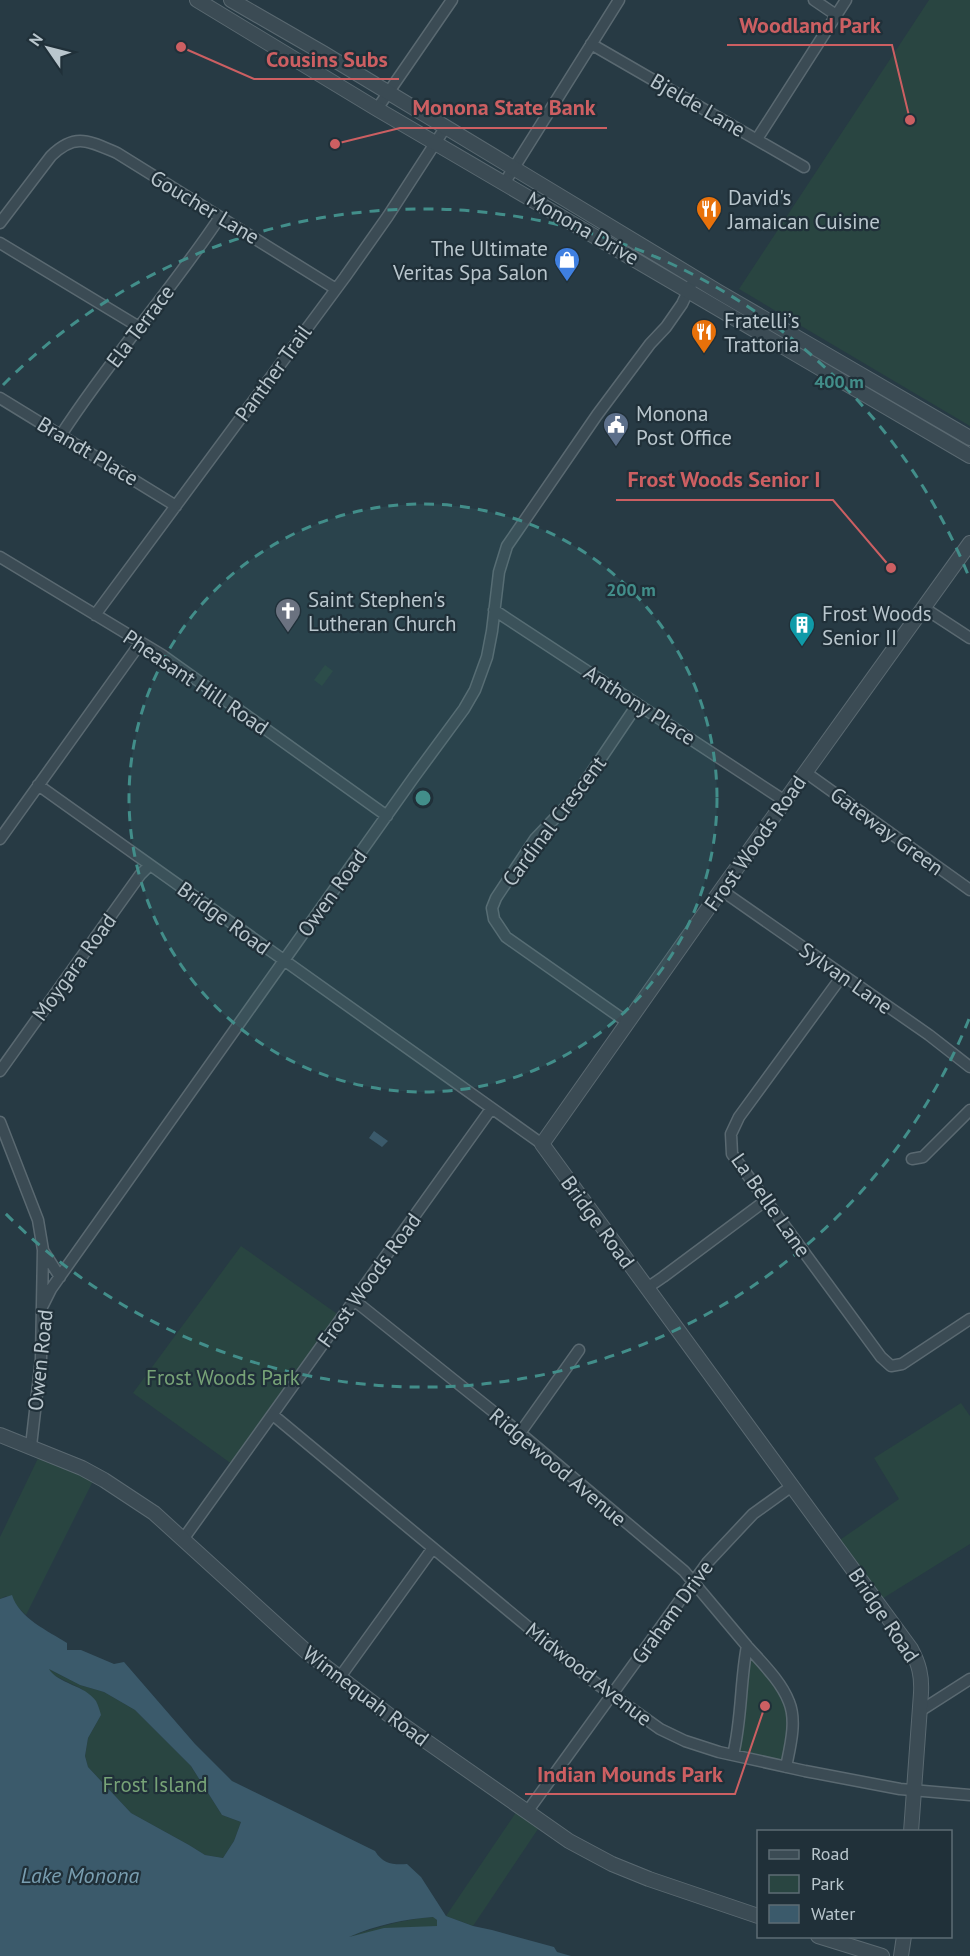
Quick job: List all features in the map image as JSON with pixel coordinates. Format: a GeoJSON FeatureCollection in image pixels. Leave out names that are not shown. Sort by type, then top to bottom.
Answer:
{"type":"FeatureCollection","features":[{"type":"Feature","properties":{"kind":"street","name":"Monona Drive"},"geometry":{"type":"LineString","coordinates":[[197,0],[377,109],[970,456]]}},
{"type":"Feature","properties":{"kind":"street","name":"Monona Drive"},"geometry":{"type":"LineString","coordinates":[[231,0],[970,438]]}},
{"type":"Feature","properties":{"kind":"street"},"geometry":{"type":"LineString","coordinates":[[377,109],[452,0]]}},
{"type":"Feature","properties":{"kind":"street"},"geometry":{"type":"LineString","coordinates":[[505,182],[620,0]]}},
{"type":"Feature","properties":{"kind":"street"},"geometry":{"type":"LineString","coordinates":[[814,0],[836,15]]}},
{"type":"Feature","properties":{"kind":"street"},"geometry":{"type":"LineString","coordinates":[[757,139],[846,0]]}},
{"type":"Feature","properties":{"kind":"street","name":"Bjelde Lane"},"geometry":{"type":"LineString","coordinates":[[591,44],[804,167]]}},
{"type":"Feature","properties":{"kind":"street","name":"Panther Trail"},"geometry":{"type":"LineString","coordinates":[[95,615],[384,223],[445,128]]}},
{"type":"Feature","properties":{"kind":"street","name":"Goucher Lane"},"geometry":{"type":"LineString","coordinates":[[0,223],[60,147],[70,142],[87,140],[117,153],[336,289]]}},
{"type":"Feature","properties":{"kind":"street","name":"Ela Terrace"},"geometry":{"type":"LineString","coordinates":[[61,435],[139,327],[194,256],[220,217]]}},
{"type":"Feature","properties":{"kind":"street"},"geometry":{"type":"LineString","coordinates":[[0,243],[139,327]]}},
{"type":"Feature","properties":{"kind":"street","name":"Owen Road"},"geometry":{"type":"LineString","coordinates":[[31,1446],[41,1359],[43,1305],[51,1289],[283,961],[456,722],[474,693],[487,657],[499,572],[507,546],[695,277]]}},
{"type":"Feature","properties":{"kind":"street","name":"Brandt Place"},"geometry":{"type":"LineString","coordinates":[[0,398],[176,506]]}},
{"type":"Feature","properties":{"kind":"street","name":"Frost Woods Road"},"geometry":{"type":"LineString","coordinates":[[542,1144],[784,801],[970,543]]}},
{"type":"Feature","properties":{"kind":"street","name":"Pheasant Hill Road"},"geometry":{"type":"LineString","coordinates":[[0,557],[162,655],[387,816]]}},
{"type":"Feature","properties":{"kind":"street"},"geometry":{"type":"LineString","coordinates":[[924,608],[970,639]]}},
{"type":"Feature","properties":{"kind":"street","name":"Anthony Place"},"geometry":{"type":"LineString","coordinates":[[494,610],[784,801]]}},
{"type":"Feature","properties":{"kind":"street"},"geometry":{"type":"LineString","coordinates":[[0,838],[141,642]]}},
{"type":"Feature","properties":{"kind":"street","name":"Cardinal Crescent"},"geometry":{"type":"LineString","coordinates":[[627,1022],[516,945],[494,919],[492,908],[496,898],[535,839],[575,797],[637,705]]}},
{"type":"Feature","properties":{"kind":"street","name":"Gateway Green"},"geometry":{"type":"LineString","coordinates":[[805,772],[970,890]]}},
{"type":"Feature","properties":{"kind":"street","name":"Bridge Road"},"geometry":{"type":"LineString","coordinates":[[38,785],[542,1144],[911,1648],[921,1670],[911,1830]]}},
{"type":"Feature","properties":{"kind":"street","name":"Moygara Road"},"geometry":{"type":"LineString","coordinates":[[0,1071],[140,875],[150,865]]}},
{"type":"Feature","properties":{"kind":"street","name":"Sylvan Lane"},"geometry":{"type":"LineString","coordinates":[[721,890],[970,1067]]}},
{"type":"Feature","properties":{"kind":"street","name":"La Belle Lane"},"geometry":{"type":"LineString","coordinates":[[842,976],[739,1117],[731,1134],[732,1154],[881,1357],[891,1366],[902,1364],[970,1319]]}},
{"type":"Feature","properties":{"kind":"street","name":"Frost Woods Road"},"geometry":{"type":"LineString","coordinates":[[183,1538],[492,1109]]}},
{"type":"Feature","properties":{"kind":"street"},"geometry":{"type":"LineString","coordinates":[[912,1160],[923,1157],[970,1110]]}},
{"type":"Feature","properties":{"kind":"street"},"geometry":{"type":"LineString","coordinates":[[0,1122],[38,1220],[43,1250],[43,1305]]}},
{"type":"Feature","properties":{"kind":"street"},"geometry":{"type":"LineString","coordinates":[[647,1287],[663,1278],[765,1201]]}},
{"type":"Feature","properties":{"kind":"street"},"geometry":{"type":"LineString","coordinates":[[43,1250],[60,1277]]}},
{"type":"Feature","properties":{"kind":"street","name":"Ridgewood Avenue"},"geometry":{"type":"LineString","coordinates":[[355,1301],[520,1434],[693,1580],[773,1676],[789,1701],[792,1727],[786,1767]]}},
{"type":"Feature","properties":{"kind":"street"},"geometry":{"type":"LineString","coordinates":[[520,1434],[579,1350]]}},
{"type":"Feature","properties":{"kind":"street","name":"Midwood Avenue"},"geometry":{"type":"LineString","coordinates":[[273,1415],[611,1695],[660,1729],[685,1741],[786,1767],[877,1786],[970,1795]]}},
{"type":"Feature","properties":{"kind":"street","name":"Winnequah Road"},"geometry":{"type":"LineString","coordinates":[[0,1435],[78,1466],[154,1513],[295,1643],[393,1718],[569,1840],[612,1864],[649,1880],[757,1915]]}},
{"type":"Feature","properties":{"kind":"street","name":"Graham Drive"},"geometry":{"type":"LineString","coordinates":[[527,1812],[693,1580],[746,1521],[792,1486]]}},
{"type":"Feature","properties":{"kind":"street"},"geometry":{"type":"LineString","coordinates":[[340,1677],[433,1548]]}},
{"type":"Feature","properties":{"kind":"street"},"geometry":{"type":"LineString","coordinates":[[733,1755],[747,1646]]}},
{"type":"Feature","properties":{"kind":"street"},"geometry":{"type":"LineString","coordinates":[[920,1711],[970,1679]]}},
{"type":"Feature","properties":{"kind":"street"},"geometry":{"type":"LineString","coordinates":[[824,1938],[882,1956]]}},
{"type":"Feature","properties":{"kind":"street"},"geometry":{"type":"LineString","coordinates":[[901,1956],[904,1938]]}},
{"type":"Feature","properties":{"kind":"green space"},"geometry":{"type":"Polygon","coordinates":[[[929,0],[970,0],[970,426],[739,289],[929,0]]]}},
{"type":"Feature","properties":{"kind":"green space"},"geometry":{"type":"Polygon","coordinates":[[[325,665],[333,671],[322,686],[314,680],[325,665]]]}},
{"type":"Feature","properties":{"kind":"green space","name":"Frost Woods Park"},"geometry":{"type":"Polygon","coordinates":[[[241,1246],[343,1318],[236,1467],[133,1393],[241,1246]]]}},
{"type":"Feature","properties":{"kind":"green space"},"geometry":{"type":"Polygon","coordinates":[[[961,1403],[970,1416],[970,1544],[877,1602],[834,1544],[899,1499],[874,1458],[961,1403]]]}},
{"type":"Feature","properties":{"kind":"green space"},"geometry":{"type":"Polygon","coordinates":[[[42,1450],[94,1479],[26,1615],[6,1596],[0,1599],[0,1537],[42,1450]]]}},
{"type":"Feature","properties":{"kind":"green space"},"geometry":{"type":"Polygon","coordinates":[[[747,1646],[789,1701],[786,1767],[733,1755],[747,1646]]]}},
{"type":"Feature","properties":{"kind":"green space","name":"Frost Island"},"geometry":{"type":"Polygon","coordinates":[[[47,1668],[80,1685],[104,1692],[135,1710],[191,1766],[222,1815],[241,1822],[234,1841],[223,1858],[205,1855],[131,1813],[88,1767],[85,1756],[88,1738],[101,1715],[82,1689],[53,1675],[47,1668]]]}},
{"type":"Feature","properties":{"kind":"green space"},"geometry":{"type":"Polygon","coordinates":[[[517,1811],[542,1823],[473,1926],[446,1916],[517,1811]]]}},
{"type":"Feature","properties":{"kind":"green space"},"geometry":{"type":"Polygon","coordinates":[[[434,1917],[437,1920],[437,1926],[340,1940],[397,1922],[434,1917]]]}},
{"type":"Feature","properties":{"kind":"water"},"geometry":{"type":"Polygon","coordinates":[[[374,1131],[388,1141],[382,1147],[369,1138],[374,1131]]]}},
{"type":"Feature","properties":{"kind":"water","name":"Lake Monona"},"geometry":{"type":"Polygon","coordinates":[[[12,1595],[27,1617],[67,1643],[67,1650],[81,1650],[114,1664],[124,1662],[195,1744],[232,1781],[375,1851],[385,1861],[393,1864],[407,1864],[421,1877],[446,1916],[473,1926],[554,1947],[557,1952],[571,1956],[0,1956],[0,1599],[12,1595]],[[49,1669],[59,1678],[85,1691],[96,1701],[101,1715],[88,1738],[85,1756],[88,1767],[131,1813],[205,1855],[223,1858],[234,1841],[241,1822],[222,1815],[191,1766],[135,1710],[104,1692],[80,1685],[49,1669]],[[433,1917],[391,1923],[349,1937],[384,1928],[437,1926],[437,1920],[433,1917]]]}},
{"type":"Feature","properties":{"kind":"place","name":"Cousins Subs"},"geometry":{"type":"Point","coordinates":[181,47]}},
{"type":"Feature","properties":{"kind":"place","name":"Woodland Park"},"geometry":{"type":"Point","coordinates":[910,120]}},
{"type":"Feature","properties":{"kind":"place","name":"Monona State Bank"},"geometry":{"type":"Point","coordinates":[335,144]}},
{"type":"Feature","properties":{"kind":"place","name":"David's Jamaican Cuisine"},"geometry":{"type":"Point","coordinates":[709,232]}},
{"type":"Feature","properties":{"kind":"place","name":"The Ultimate Veritas Spa Salon"},"geometry":{"type":"Point","coordinates":[567,283]}},
{"type":"Feature","properties":{"kind":"place","name":"Fratelli’s Trattoria"},"geometry":{"type":"Point","coordinates":[704,355]}},
{"type":"Feature","properties":{"kind":"place","name":"Monona Post Office"},"geometry":{"type":"Point","coordinates":[616,448]}},
{"type":"Feature","properties":{"kind":"place","name":"Frost Woods Senior I"},"geometry":{"type":"Point","coordinates":[891,568]}},
{"type":"Feature","properties":{"kind":"place","name":"Saint Stephen's Lutheran Church"},"geometry":{"type":"Point","coordinates":[288,634]}},
{"type":"Feature","properties":{"kind":"place","name":"Frost Woods Senior II"},"geometry":{"type":"Point","coordinates":[802,648]}},
{"type":"Feature","properties":{"kind":"place","name":"Indian Mounds Park"},"geometry":{"type":"Point","coordinates":[765,1706]}}]}
